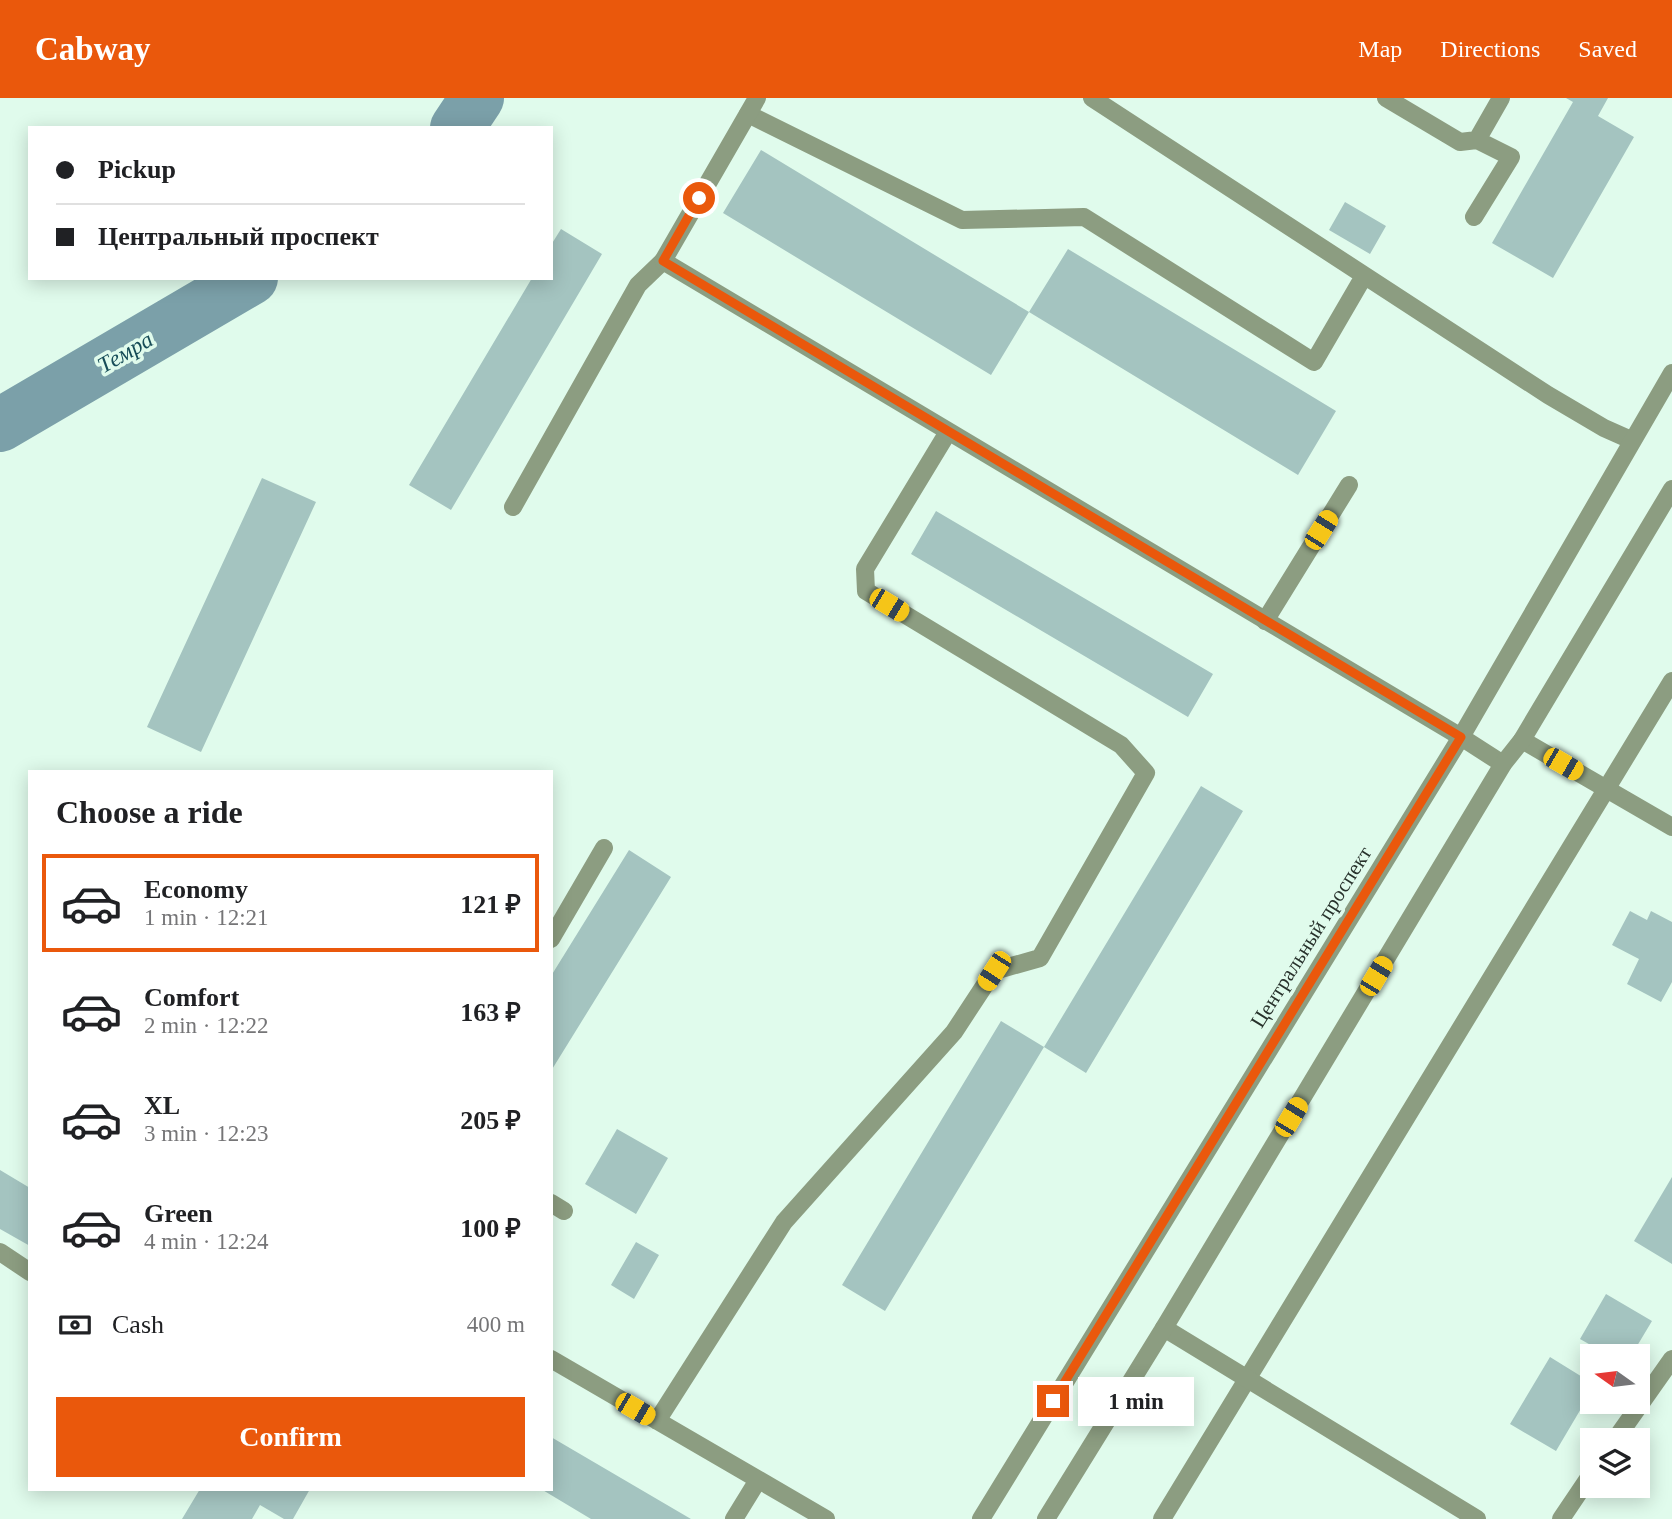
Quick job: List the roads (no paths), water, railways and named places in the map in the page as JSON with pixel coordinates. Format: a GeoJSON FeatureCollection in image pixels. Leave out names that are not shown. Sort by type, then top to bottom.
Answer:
{"type":"FeatureCollection","features":[{"type":"Feature","properties":{"kind":"street"},"geometry":{"type":"LineString","coordinates":[[1092,98],[1548,395],[1604,428],[1631,440]]}},
{"type":"Feature","properties":{"kind":"street"},"geometry":{"type":"LineString","coordinates":[[1386,98],[1460,142],[1478,140],[1511,157],[1474,217]]}},
{"type":"Feature","properties":{"kind":"street"},"geometry":{"type":"LineString","coordinates":[[1478,140],[1501,98]]}},
{"type":"Feature","properties":{"kind":"street"},"geometry":{"type":"LineString","coordinates":[[513,506],[638,285],[663,261],[752,106],[962,220],[1084,218],[1314,362],[1364,276]]}},
{"type":"Feature","properties":{"kind":"street"},"geometry":{"type":"LineString","coordinates":[[663,261],[1503,764]]}},
{"type":"Feature","properties":{"kind":"street","name":"Центральный проспект"},"geometry":{"type":"LineString","coordinates":[[981,1519],[1461,737],[1672,373]]}},
{"type":"Feature","properties":{"kind":"street"},"geometry":{"type":"LineString","coordinates":[[657,1421],[784,1222],[954,1032],[994,971],[1040,958],[1146,773],[1121,745],[866,591],[865,569],[948,432]]}},
{"type":"Feature","properties":{"kind":"street"},"geometry":{"type":"LineString","coordinates":[[1265,621],[1349,485]]}},
{"type":"Feature","properties":{"kind":"street"},"geometry":{"type":"LineString","coordinates":[[1045,1519],[1164,1328],[1503,764],[1522,740],[1672,489]]}},
{"type":"Feature","properties":{"kind":"street"},"geometry":{"type":"LineString","coordinates":[[1162,1519],[1672,681]]}},
{"type":"Feature","properties":{"kind":"street"},"geometry":{"type":"LineString","coordinates":[[1522,740],[1672,827]]}},
{"type":"Feature","properties":{"kind":"street"},"geometry":{"type":"LineString","coordinates":[[553,936],[604,848]]}},
{"type":"Feature","properties":{"kind":"street"},"geometry":{"type":"LineString","coordinates":[[0,1252],[28,1271]]}},
{"type":"Feature","properties":{"kind":"street"},"geometry":{"type":"LineString","coordinates":[[1164,1328],[1477,1519]]}},
{"type":"Feature","properties":{"kind":"street"},"geometry":{"type":"LineString","coordinates":[[1623,1428],[1672,1359]]}},
{"type":"Feature","properties":{"kind":"street"},"geometry":{"type":"LineString","coordinates":[[553,1360],[826,1519]]}},
{"type":"Feature","properties":{"kind":"street"},"geometry":{"type":"LineString","coordinates":[[734,1519],[758,1480]]}},
{"type":"Feature","properties":{"kind":"street"},"geometry":{"type":"LineString","coordinates":[[1561,1519],[1580,1491]]}},
{"type":"Feature","properties":{"kind":"waterway","name":"Темра"},"geometry":{"type":"LineString","coordinates":[[458,126],[477,98]]}},
{"type":"Feature","properties":{"kind":"waterway","name":"Темра"},"geometry":{"type":"LineString","coordinates":[[0,425],[248,280]]}}]}
